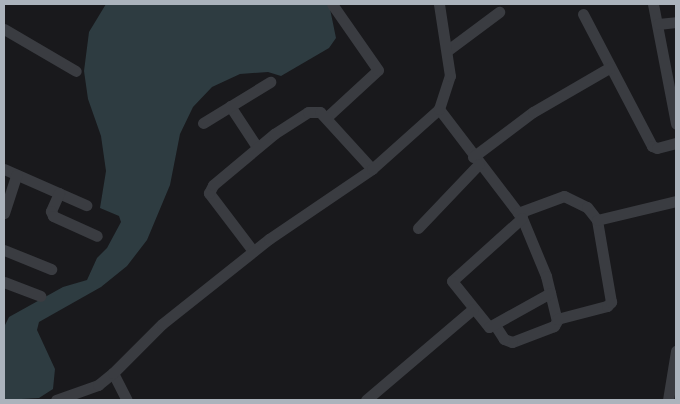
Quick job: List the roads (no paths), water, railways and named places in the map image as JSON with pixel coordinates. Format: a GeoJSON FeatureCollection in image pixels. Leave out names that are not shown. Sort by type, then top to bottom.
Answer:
{"type":"FeatureCollection","features":[{"type":"Feature","properties":{"kind":"street"},"geometry":{"type":"LineString","coordinates":[[327,117],[378,70],[332,4]]}},
{"type":"Feature","properties":{"kind":"street"},"geometry":{"type":"LineString","coordinates":[[56,400],[98,384],[113,373],[146,337],[253,251],[372,169],[439,109],[450,76],[448,50],[439,4]]}},
{"type":"Feature","properties":{"kind":"street"},"geometry":{"type":"LineString","coordinates":[[653,4],[676,124]]}},
{"type":"Feature","properties":{"kind":"street"},"geometry":{"type":"LineString","coordinates":[[448,50],[499,12]]}},
{"type":"Feature","properties":{"kind":"street"},"geometry":{"type":"LineString","coordinates":[[583,14],[609,68],[652,146],[657,148],[676,143]]}},
{"type":"Feature","properties":{"kind":"street"},"geometry":{"type":"LineString","coordinates":[[658,24],[676,22]]}},
{"type":"Feature","properties":{"kind":"street"},"geometry":{"type":"LineString","coordinates":[[4,29],[76,71]]}},
{"type":"Feature","properties":{"kind":"street"},"geometry":{"type":"LineString","coordinates":[[418,228],[476,160],[533,112],[609,68]]}},
{"type":"Feature","properties":{"kind":"street"},"geometry":{"type":"LineString","coordinates":[[203,123],[270,82]]}},
{"type":"Feature","properties":{"kind":"street"},"geometry":{"type":"LineString","coordinates":[[230,106],[257,147]]}},
{"type":"Feature","properties":{"kind":"street"},"geometry":{"type":"LineString","coordinates":[[439,109],[476,160],[520,215],[550,293],[557,320],[554,326],[512,342],[504,339],[495,324]]}},
{"type":"Feature","properties":{"kind":"street"},"geometry":{"type":"LineString","coordinates":[[253,251],[209,193],[213,185],[257,147],[313,110],[327,117],[372,169]]}},
{"type":"Feature","properties":{"kind":"street"},"geometry":{"type":"LineString","coordinates":[[4,169],[86,205]]}},
{"type":"Feature","properties":{"kind":"street"},"geometry":{"type":"LineString","coordinates":[[4,213],[16,175]]}},
{"type":"Feature","properties":{"kind":"street"},"geometry":{"type":"LineString","coordinates":[[59,193],[51,211],[53,216],[97,236]]}},
{"type":"Feature","properties":{"kind":"street"},"geometry":{"type":"LineString","coordinates":[[550,293],[495,324],[486,326],[452,279],[520,215],[564,196],[587,207],[597,220],[611,302],[607,306],[557,320]]}},
{"type":"Feature","properties":{"kind":"street"},"geometry":{"type":"LineString","coordinates":[[597,220],[676,201]]}},
{"type":"Feature","properties":{"kind":"street"},"geometry":{"type":"LineString","coordinates":[[4,250],[51,269]]}},
{"type":"Feature","properties":{"kind":"street"},"geometry":{"type":"LineString","coordinates":[[4,282],[40,296]]}},
{"type":"Feature","properties":{"kind":"street"},"geometry":{"type":"LineString","coordinates":[[366,400],[473,310]]}},
{"type":"Feature","properties":{"kind":"street"},"geometry":{"type":"LineString","coordinates":[[668,400],[676,351]]}},
{"type":"Feature","properties":{"kind":"street"},"geometry":{"type":"LineString","coordinates":[[113,373],[127,400]]}}]}
